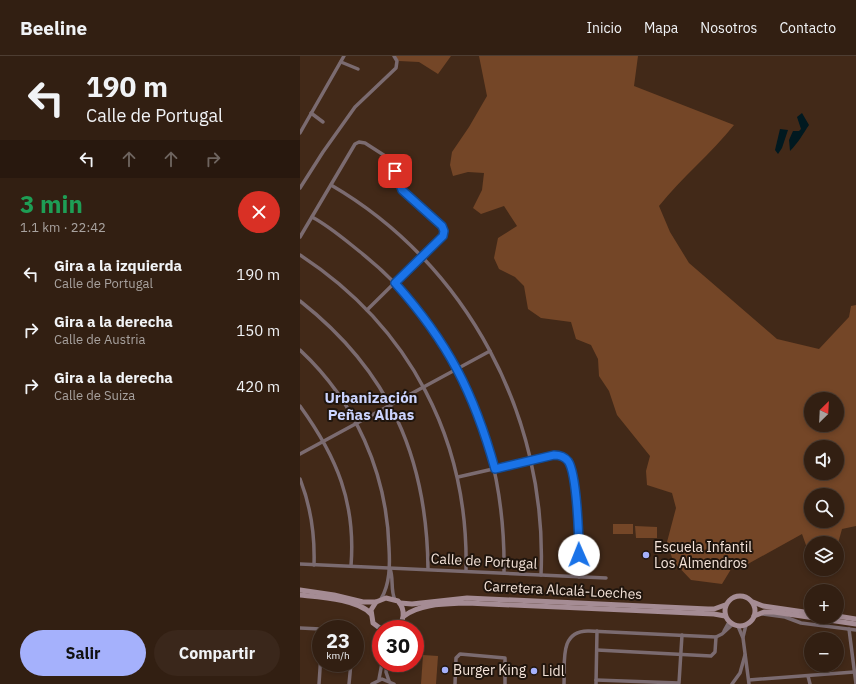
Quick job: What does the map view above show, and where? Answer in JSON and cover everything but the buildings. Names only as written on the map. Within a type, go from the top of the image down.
[{"type":"main road","points":[[300,590],[334,595],[364,602],[376,602],[381,599]]},
{"type":"main road","points":[[300,595],[351,603],[367,610],[371,614],[372,620]]},
{"type":"main road","points":[[754,616],[755,608],[746,596],[738,595],[730,598],[725,604],[725,616],[733,624],[746,625],[754,616],[760,613],[774,612],[856,624]]},
{"type":"main road","name":"Carretera Alcalá-Loeches","points":[[381,599],[391,598],[412,604],[467,598],[708,609],[725,604]]},
{"type":"main road","points":[[398,601],[404,616],[402,620]]},
{"type":"main road","points":[[371,614],[376,602]]},
{"type":"main road","points":[[752,602],[763,606],[804,612]]},
{"type":"main road","name":"Carretera Alcalá-Loeches","points":[[404,616],[412,611],[435,605],[467,603],[714,614],[725,616]]},
{"type":"main road","points":[[844,617],[856,619]]},
{"type":"street","points":[[300,133],[344,56]]},
{"type":"street","points":[[300,188],[355,107],[396,68],[398,63],[394,56]]},
{"type":"street","points":[[341,62],[358,69]]},
{"type":"street","points":[[311,114],[323,122]]},
{"type":"street","points":[[300,237],[355,144],[359,142],[364,143],[393,161],[402,190],[444,229],[443,236],[367,310]]},
{"type":"street","points":[[330,185],[368,209],[422,257],[458,300],[490,351],[508,389],[522,425],[531,460],[542,522],[541,575]]},
{"type":"street","points":[[312,217],[341,236],[373,262],[395,283],[421,312],[457,368],[475,406],[495,469],[504,525],[504,573]]},
{"type":"street","points":[[300,255],[327,274],[367,310],[397,345],[424,387],[444,430],[458,476],[465,532],[466,571]]},
{"type":"street","points":[[300,301],[322,318],[349,345],[372,374],[390,405],[406,438],[417,474],[425,512],[428,570]]},
{"type":"street","points":[[300,350],[317,366],[336,390],[356,423],[373,461],[384,498],[389,534],[389,568],[386,588],[381,599]]},
{"type":"street","points":[[300,454],[490,351]]},
{"type":"street","points":[[300,406],[323,441],[335,464],[344,490],[351,520],[353,540],[351,566]]},
{"type":"street","points":[[458,476],[558,455],[564,458],[569,464],[577,510],[579,577]]},
{"type":"street","points":[[300,479],[311,515],[314,532],[314,565]]},
{"type":"street","name":"Calle de Portugal","points":[[300,564],[606,578]]},
{"type":"street","points":[[389,568],[392,574],[391,588],[398,601]]},
{"type":"street","points":[[760,613],[786,617],[801,623],[856,630]]},
{"type":"street","points":[[564,684],[566,645],[568,640],[576,632],[598,631],[716,637],[722,634],[733,624],[743,638],[749,682],[770,678],[854,672]]},
{"type":"street","points":[[743,638],[746,625]]},
{"type":"street","points":[[300,628],[312,629]]},
{"type":"street","points":[[849,629],[856,684]]},
{"type":"street","points":[[598,631],[596,682],[679,683],[682,635]]},
{"type":"street","points":[[597,650],[711,656],[715,652],[716,637]]},
{"type":"street","points":[[732,684],[740,673],[746,653]]},
{"type":"street","points":[[455,684],[456,658],[460,654],[505,658],[505,684]]},
{"type":"street","points":[[319,684],[320,672]]},
{"type":"street","points":[[349,684],[350,672]]},
{"type":"street","points":[[379,680],[380,672]]},
{"type":"street","points":[[386,672],[390,681],[394,684]]},
{"type":"street","points":[[808,676],[810,684]]},
{"type":"street","points":[[770,678],[771,684]]},
{"type":"street","points":[[372,684],[379,680],[390,681]]},
{"type":"shaded area","points":[[395,56],[451,56],[438,74],[419,62],[399,61]]},
{"type":"shaded area","points":[[479,56],[638,56],[634,86],[734,125],[659,206],[670,232],[689,263],[777,339],[819,349],[849,317],[851,306],[856,305],[856,526],[842,529],[840,536],[804,536],[804,540],[802,534],[746,565],[736,561],[722,584],[691,580],[673,561],[667,542],[676,508],[672,493],[647,485],[646,471],[650,456],[617,415],[609,391],[599,376],[598,359],[591,345],[576,339],[571,322],[541,318],[528,309],[524,286],[515,277],[499,269],[494,258],[498,238],[517,226],[504,206],[481,214],[473,208],[482,190],[484,173],[468,172],[453,176],[450,165],[452,152],[487,96]]},
{"type":"shaded area","points":[[613,524],[633,524],[633,534],[613,534]]},
{"type":"shaded area","points":[[635,526],[657,527],[657,538],[636,538]]},
{"type":"shaded area","points":[[424,655],[438,656],[436,684],[421,684],[422,672],[424,672]]},
{"type":"water","points":[[802,113],[809,125],[790,151],[789,140],[793,131],[799,131],[801,129],[797,117]]},
{"type":"water","points":[[780,129],[788,130],[782,148],[778,154],[775,150]]},
{"type":"place","name":"Escuela Infantil Los Almendros","points":[[646,555]]},
{"type":"place","name":"Burger King","points":[[445,670]]},
{"type":"place","name":"Lidl","points":[[534,671]]},
{"type":"district","name":"Urbanización Peñas Albas","points":[[371,406]]},
{"type":"route","points":[[395,171],[399,186],[402,190],[442,226],[444,229],[444,234],[395,283],[421,312],[445,347],[459,371],[475,406],[495,469],[554,455],[562,456],[567,460],[570,467],[577,510],[579,555]]}]
